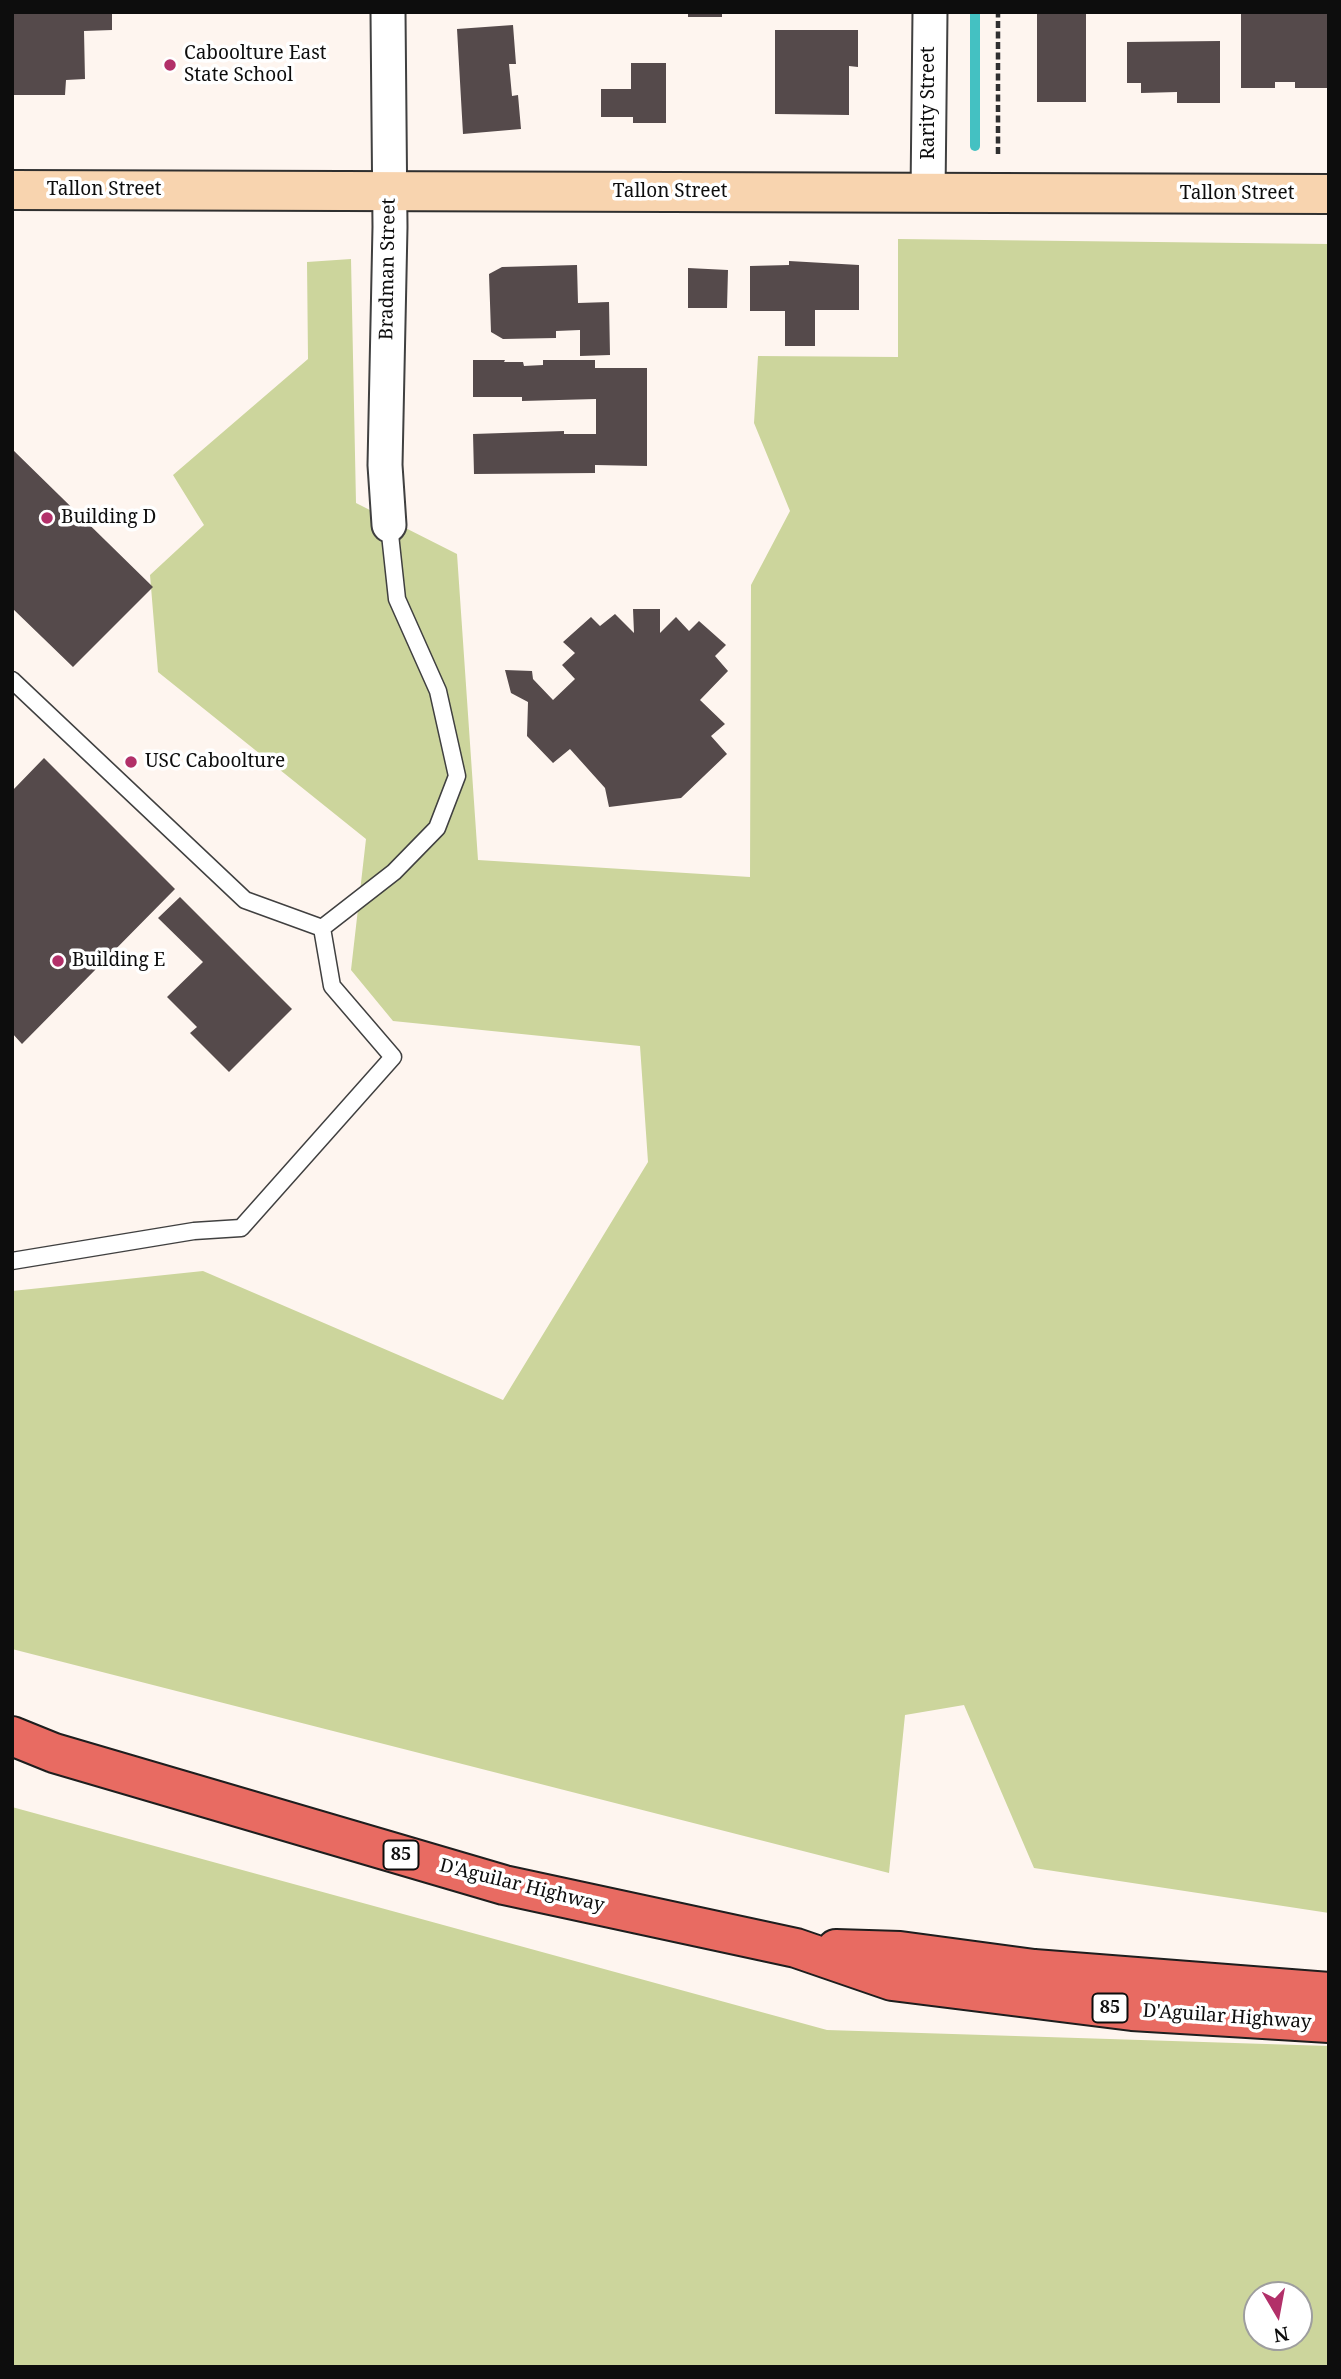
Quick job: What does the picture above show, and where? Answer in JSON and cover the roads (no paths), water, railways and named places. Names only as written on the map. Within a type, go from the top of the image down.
[{"type":"highway","name":"D'Aguilar Highway","points":[[12,1736],[54,1753],[504,1885],[796,1948],[892,1981],[1132,2011],[1329,2023]]},
{"type":"highway","name":"D'Aguilar Highway","points":[[796,1948],[900,1951],[1034,1969],[1329,1992]]},
{"type":"street","name":"Bradman Street","points":[[388,12],[389,191],[385,465],[389,525]]},
{"type":"street","name":"Rarity Street","points":[[928,194],[930,12]]},
{"type":"street","name":"Tallon Street","points":[[12,190],[1329,194]]},
{"type":"lane","points":[[322,928],[394,872],[437,828],[457,776],[438,691],[397,599],[389,525]]},
{"type":"lane","points":[[12,680],[244,900],[322,928]]},
{"type":"lane","points":[[12,1261],[194,1231],[241,1228],[393,1056],[332,986],[322,928]]},
{"type":"waterway","points":[[975,12],[975,146]]},
{"type":"place","name":"Caboolture East State School","points":[[170,65]]},
{"type":"place","name":"Building D","points":[[47,518]]},
{"type":"place","name":"USC Caboolture","points":[[131,762]]},
{"type":"place","name":"Building E","points":[[58,961]]}]
